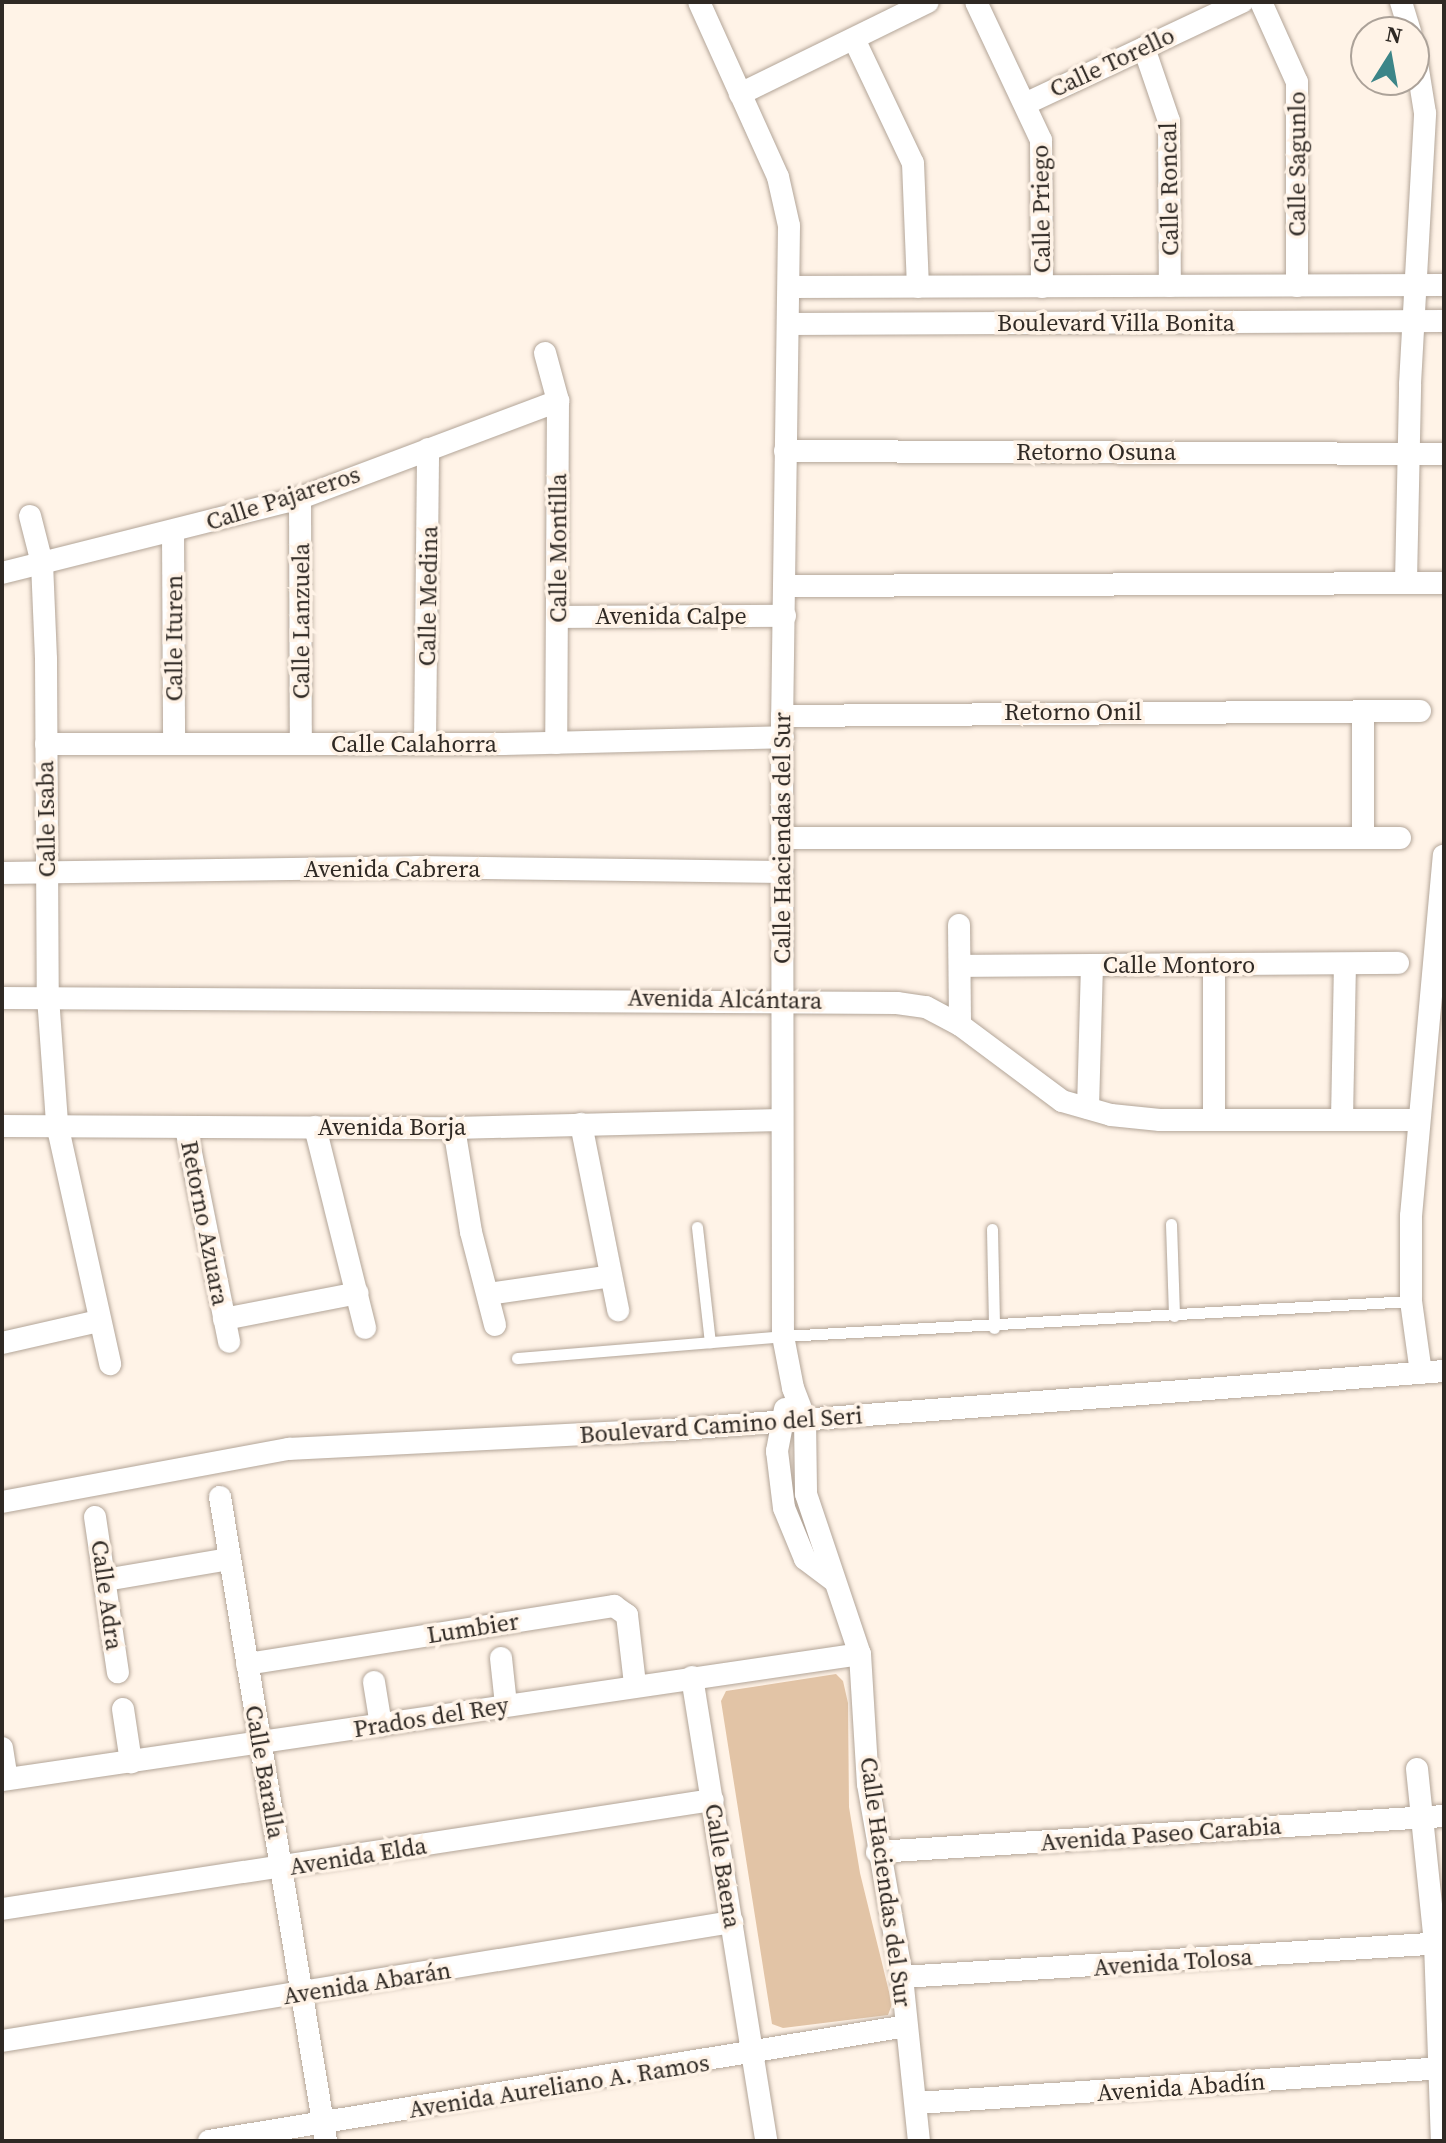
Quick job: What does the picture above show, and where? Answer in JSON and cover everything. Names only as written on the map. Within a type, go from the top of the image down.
[{"type":"street","name":"Calle Haciendas del Sur","points":[[699,2],[786,200],[789,287],[782,726],[783,1336],[793,1388],[805,1419],[806,1494],[860,1654],[877,1852],[902,1977],[919,2141]]},
{"type":"street","points":[[740,94],[928,2]]},
{"type":"street","name":"Calle Priego","points":[[976,2],[1027,103],[1041,140],[1042,287]]},
{"type":"street","name":"Calle Torello","points":[[1027,103],[1242,2]]},
{"type":"street","name":"Calle Sagunlo","points":[[1261,2],[1297,82],[1297,286]]},
{"type":"street","points":[[854,39],[913,163],[918,287]]},
{"type":"street","name":"Calle Roncal","points":[[1144,48],[1169,121],[1170,286]]},
{"type":"street","points":[[1406,582],[1408,453],[1415,321],[1435,111]]},
{"type":"street","name":"Boulevard Villa Bonita","points":[[789,287],[1444,285]]},
{"type":"street","name":"Boulevard Villa Bonita","points":[[788,324],[1444,321]]},
{"type":"street","name":"Calle Montilla","points":[[545,353],[558,401],[556,743]]},
{"type":"street","name":"Calle Pajareros","points":[[2,573],[300,498],[558,401]]},
{"type":"street","name":"Calle Medina","points":[[425,744],[428,449]]},
{"type":"street","name":"Retorno Osuna","points":[[785,451],[1444,454]]},
{"type":"street","name":"Calle Lanzuela","points":[[300,498],[301,744]]},
{"type":"street","name":"Calle Isaba","points":[[30,516],[42,563],[48,997],[57,1124],[110,1364]]},
{"type":"street","name":"Calle Ituren","points":[[173,532],[174,744]]},
{"type":"street","points":[[785,586],[1444,583]]},
{"type":"street","name":"Avenida Calpe","points":[[558,617],[785,616]]},
{"type":"street","points":[[1363,711],[1363,838]]},
{"type":"street","name":"Retorno Onil","points":[[782,726],[1420,711]]},
{"type":"street","name":"Calle Calahorra","points":[[46,744],[556,743],[782,726]]},
{"type":"street","points":[[783,838],[1400,838]]},
{"type":"street","points":[[1421,1373],[1411,1301],[1416,1120],[1444,856]]},
{"type":"street","name":"Avenida Cabrera","points":[[2,873],[416,867],[782,872]]},
{"type":"street","points":[[959,925],[960,1025]]},
{"type":"street","name":"Calle Montoro","points":[[960,966],[1398,963]]},
{"type":"street","points":[[1214,964],[1214,1119]]},
{"type":"street","points":[[1342,1119],[1345,964]]},
{"type":"street","points":[[1088,1108],[1092,965]]},
{"type":"street","name":"Avenida Alcántara","points":[[2,998],[781,999],[897,1003],[926,1007],[960,1025],[1045,1091],[1088,1108],[1160,1120],[1416,1120]]},
{"type":"street","name":"Avenida Borja","points":[[2,1126],[454,1128],[781,1120]]},
{"type":"street","points":[[581,1124],[618,1310]]},
{"type":"street","points":[[315,1127],[365,1328]]},
{"type":"street","name":"Retorno Azuara","points":[[186,1128],[229,1342]]},
{"type":"street","points":[[454,1128],[495,1325]]},
{"type":"street","points":[[488,1294],[611,1276]]},
{"type":"street","name":"Retorno Azuara","points":[[224,1319],[358,1293]]},
{"type":"street","points":[[2,1343],[99,1321]]},
{"type":"street","name":"Boulevard Camino del Seri","points":[[2,1502],[289,1449],[780,1422],[1444,1371]]},
{"type":"street","name":"Calle Haciendas del Sur","points":[[793,1388],[780,1422],[777,1451],[784,1508],[805,1559],[833,1580]]},
{"type":"street","name":"Calle Baralla","points":[[220,1497],[325,2132]]},
{"type":"street","name":"Calle Adra","points":[[95,1517],[118,1672]]},
{"type":"street","points":[[105,1580],[229,1559]]},
{"type":"street","name":"Lumbier","points":[[247,1664],[614,1606],[627,1615],[635,1684]]},
{"type":"street","name":"Prados del Rey","points":[[4,1779],[381,1725],[635,1684],[860,1654]]},
{"type":"street","points":[[501,1658],[506,1705]]},
{"type":"street","name":"Calle Baena","points":[[692,1677],[766,2141]]},
{"type":"street","points":[[374,1682],[381,1725]]},
{"type":"street","points":[[123,1709],[131,1762]]},
{"type":"street","points":[[2,1748],[4,1779]]},
{"type":"street","points":[[1417,1769],[1421,1818],[1440,1943],[1442,2141]]},
{"type":"street","name":"Avenida Elda","points":[[2,1909],[713,1800]]},
{"type":"street","name":"Avenida Paseo Carabia","points":[[877,1852],[1444,1816]]},
{"type":"street","name":"Avenida Abarán","points":[[2,2041],[732,1922]]},
{"type":"street","name":"Avenida Tolosa","points":[[902,1977],[1440,1943]]},
{"type":"street","name":"Avenida Aureliano A. Ramos","points":[[209,2141],[325,2132],[907,2026]]},
{"type":"street","name":"Avenida Abadín","points":[[917,2103],[1442,2068]]},
{"type":"lane","points":[[1171,1224],[1174,1316]]},
{"type":"lane","points":[[697,1227],[710,1342]]},
{"type":"lane","points":[[992,1229],[994,1328]]},
{"type":"lane","points":[[517,1358],[783,1336],[994,1328],[1411,1301]]},
{"type":"shaded area","points":[[836,1674],[843,1681],[848,1703],[849,1807],[860,1873],[892,2004],[888,2015],[783,2028],[772,2024],[721,1701],[726,1691]]}]
